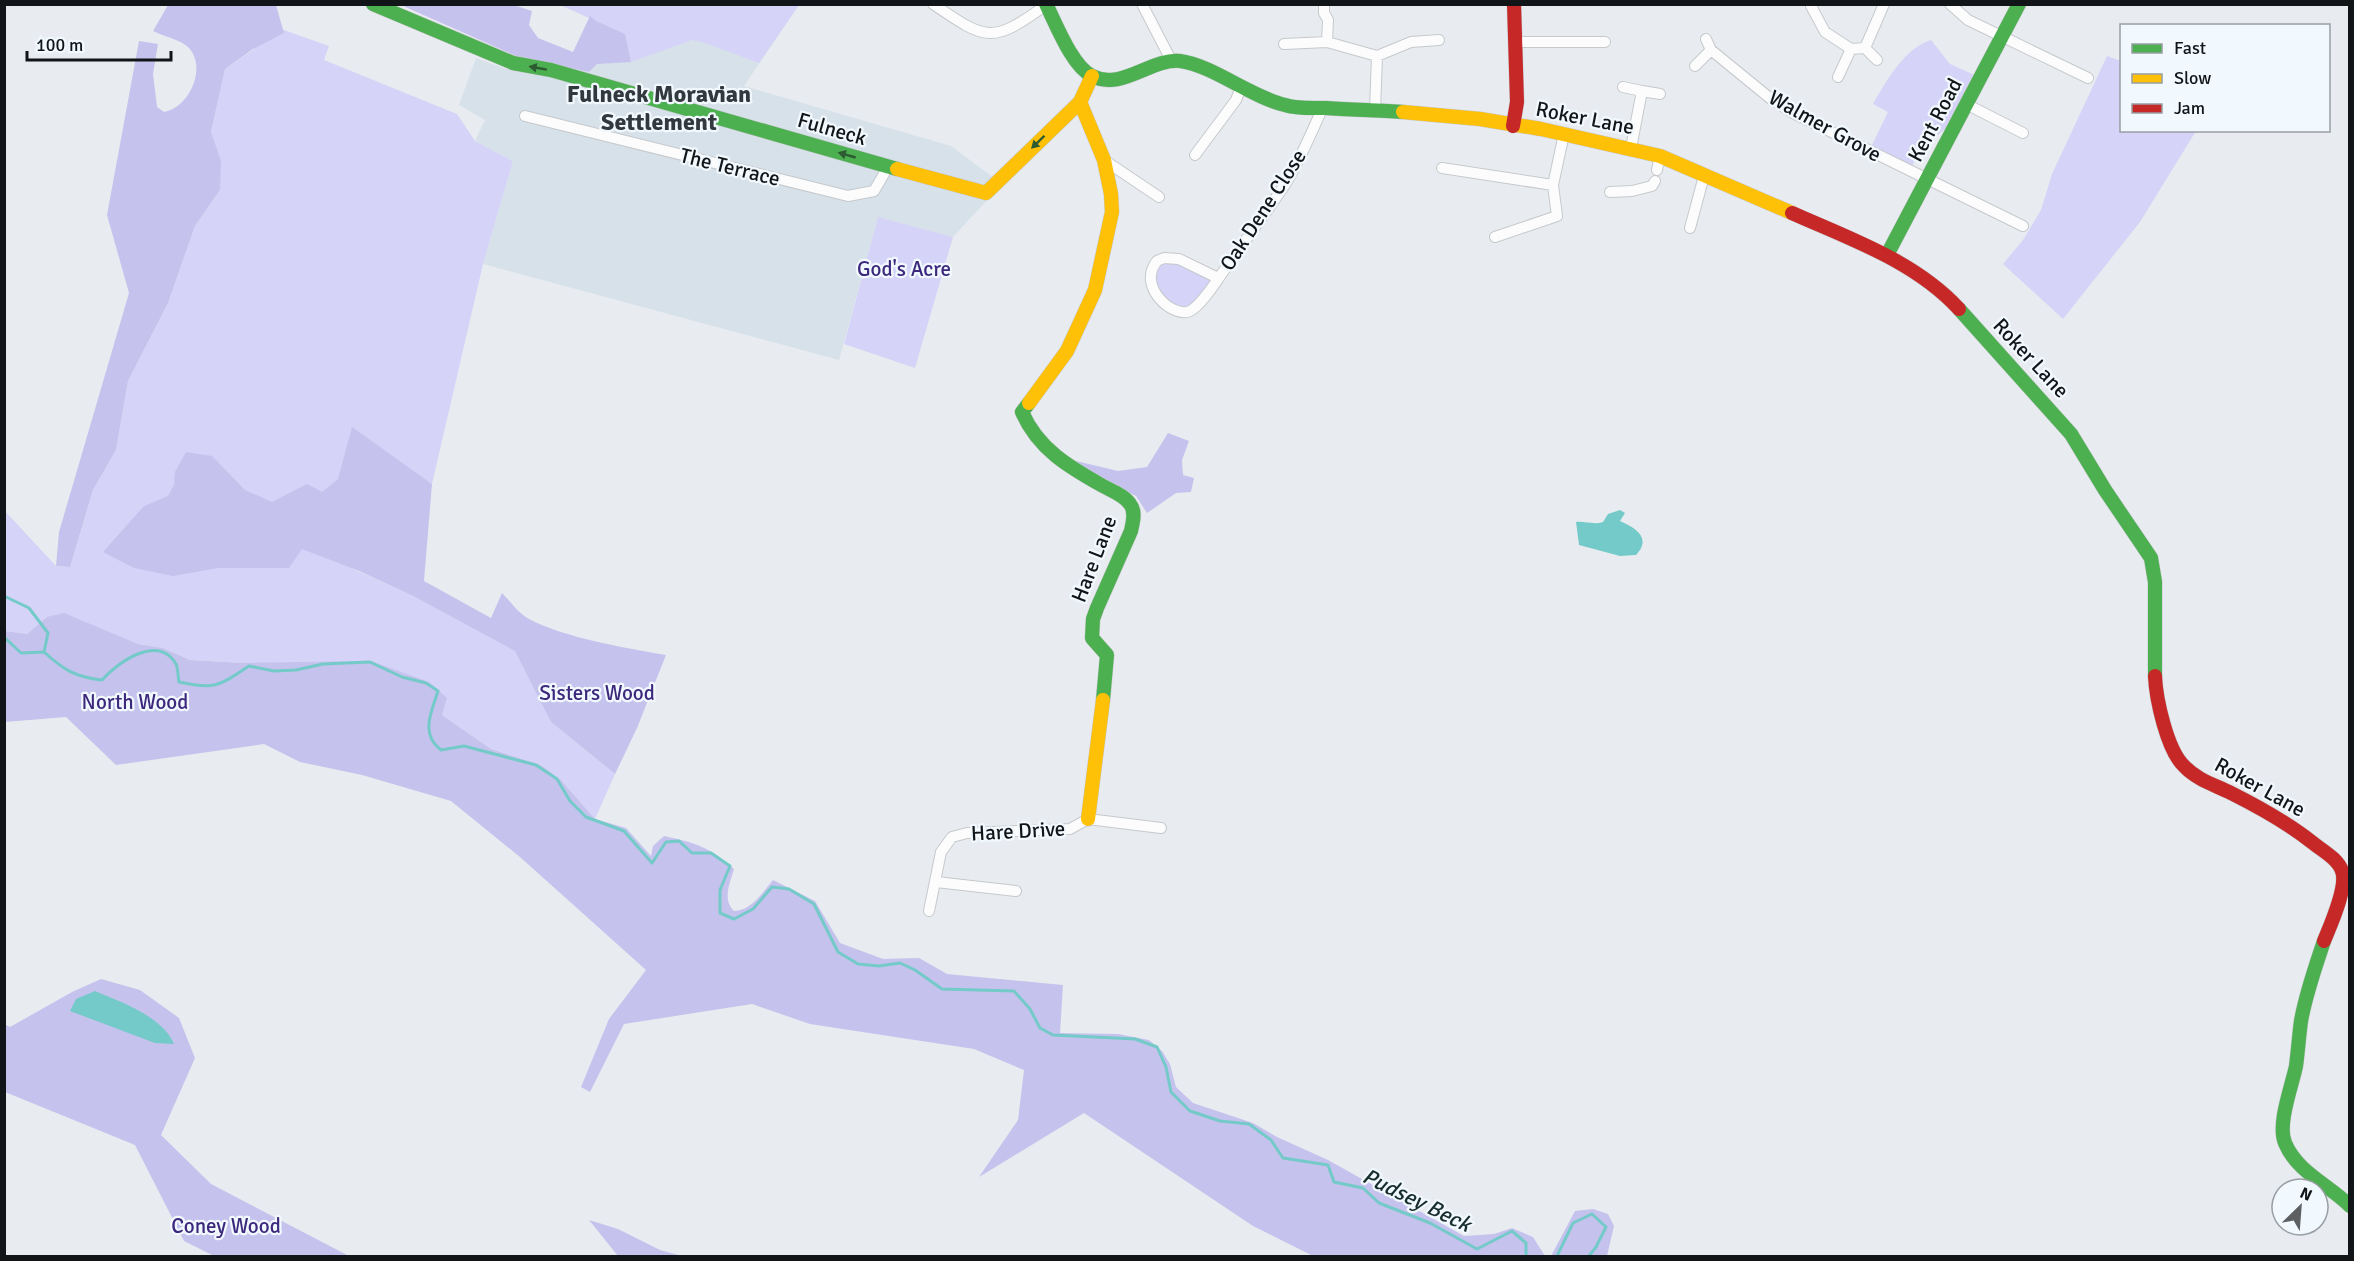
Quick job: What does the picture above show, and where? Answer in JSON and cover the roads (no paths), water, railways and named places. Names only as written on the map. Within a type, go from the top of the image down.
[{"type":"street","name":"Fulneck","points":[[373,4],[513,63],[551,70],[986,193],[1080,102],[1092,76]]},
{"type":"street","points":[[933,4],[968,28],[994,34],[1011,28],[1046,5],[1073,56],[1082,68],[1092,76],[1107,80],[1125,77],[1171,60],[1142,4]]},
{"type":"street","points":[[1324,4],[1324,13],[1328,20],[1328,42]]},
{"type":"street","points":[[1513,126],[1517,102],[1514,4]]},
{"type":"street","points":[[1813,4],[1811,6],[1825,32],[1851,49],[1865,48],[1877,60]]},
{"type":"street","points":[[1865,48],[1884,4]]},
{"type":"street","points":[[1950,4],[1968,20],[2088,78]]},
{"type":"street","name":"Kent Road","points":[[1887,255],[2004,37],[2019,4]]},
{"type":"street","name":"Walmer Grove","points":[[1706,39],[1711,50],[1771,99],[1793,113],[2023,226]]},
{"type":"street","points":[[1284,44],[1328,42],[1377,56],[1411,42],[1439,40]]},
{"type":"street","points":[[1516,42],[1605,42]]},
{"type":"street","points":[[1838,77],[1851,49]]},
{"type":"street","points":[[1695,66],[1711,50]]},
{"type":"street","points":[[1375,111],[1377,56]]},
{"type":"street","name":"Roker Lane","points":[[1171,60],[1189,62],[1287,106],[1446,115],[1564,134],[1631,148],[1658,163],[1704,176],[1887,255],[1945,294],[2038,394],[2071,434],[2151,558],[2155,582],[2155,679],[2159,703],[2173,750],[2182,765],[2196,777],[2233,794],[2303,835],[2343,863],[2344,882],[2308,989],[2296,1065],[2283,1125],[2284,1141],[2294,1160],[2349,1206]]},
{"type":"street","points":[[1195,155],[1236,100],[1241,87]]},
{"type":"street","points":[[1623,87],[1660,94]]},
{"type":"street","points":[[1631,148],[1642,91]]},
{"type":"street","name":"Hare Lane","points":[[1080,102],[1104,160],[1113,212],[1095,291],[1067,351],[1022,412],[1026,425],[1046,450],[1066,465],[1125,498],[1133,509],[1133,524],[1130,533],[1092,621],[1092,638],[1107,655],[1102,716],[1088,819]]},
{"type":"street","points":[[1966,104],[2023,133]]},
{"type":"street","name":"Oak Dene Close","points":[[1218,278],[1179,259],[1172,258],[1157,261],[1149,279],[1155,293],[1179,312],[1184,313],[1196,307],[1218,278],[1287,181],[1322,109]]},
{"type":"street","name":"The Terrace","points":[[525,116],[848,196],[874,190],[888,167]]},
{"type":"street","points":[[1495,237],[1557,216],[1553,185],[1564,134]]},
{"type":"street","points":[[1104,160],[1159,197]]},
{"type":"street","points":[[1442,168],[1553,185]]},
{"type":"street","points":[[1690,228],[1704,176]]},
{"type":"street","points":[[1610,192],[1632,191],[1652,186],[1655,182]]},
{"type":"street","points":[[1088,819],[1161,828]]},
{"type":"street","name":"Hare Drive","points":[[929,911],[941,852],[952,837],[966,833],[1071,829],[1088,819]]},
{"type":"street","points":[[936,882],[1016,891]]},
{"type":"waterway","name":"Pudsey Beck","points":[[4,596],[29,608],[48,633],[44,652]]},
{"type":"waterway","points":[[4,637],[21,653],[44,652]]},
{"type":"waterway","name":"Pudsey Beck","points":[[44,652],[70,672],[102,680],[127,659],[149,651],[159,651],[168,655],[176,664],[179,682],[201,686],[223,682],[249,666],[274,671],[296,670],[323,664],[370,662],[402,677],[426,683],[438,691],[430,715],[429,730],[435,744],[441,750],[464,746],[536,765],[557,779],[570,801],[586,817],[624,831],[652,863],[666,842],[679,841],[692,853],[711,853],[730,866],[720,890],[720,913],[734,919],[753,909],[772,887],[789,889],[814,904],[838,952],[858,964],[879,966],[900,963],[915,970],[942,989],[1014,991],[1030,1009],[1040,1028],[1053,1035],[1135,1039],[1157,1047],[1166,1067],[1171,1092],[1190,1111],[1220,1121],[1249,1124],[1271,1140],[1283,1158],[1328,1165],[1334,1182],[1363,1188],[1379,1203],[1430,1223],[1477,1249],[1512,1231],[1526,1243],[1526,1256]]},
{"type":"waterway","name":"Pudsey Beck","points":[[1557,1256],[1573,1223],[1592,1214],[1606,1227],[1589,1256]]},
{"type":"district","name":"Fulneck Moravian Settlement","points":[[659,108]]},
{"type":"park label","name":"God's Acre","points":[[904,269]]},
{"type":"park label","name":"Sisters Wood","points":[[597,693]]},
{"type":"park label","name":"North Wood","points":[[135,702]]},
{"type":"park label","name":"Coney Wood","points":[[226,1226]]}]
